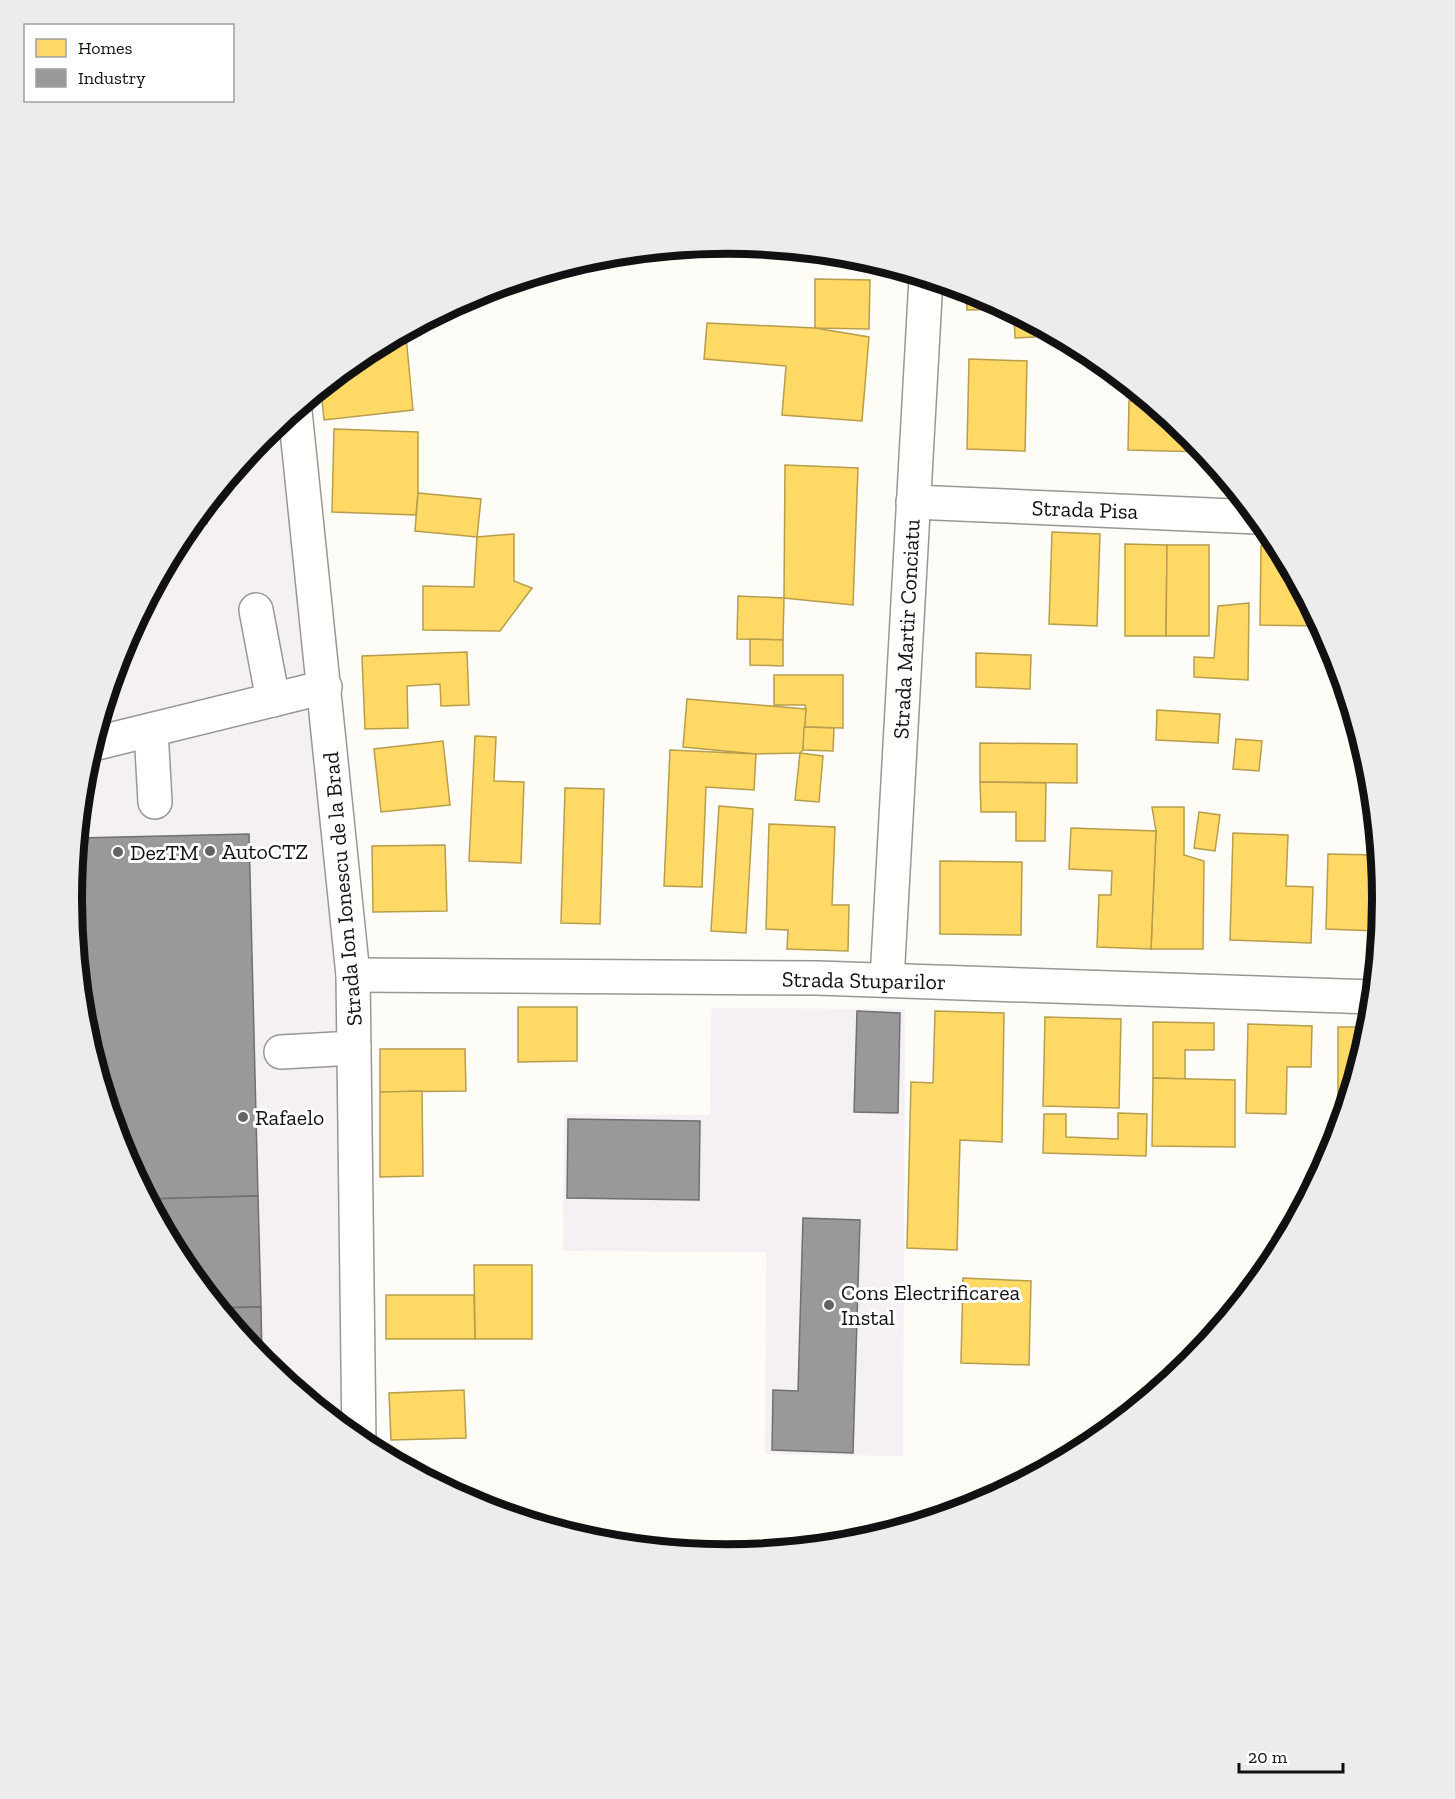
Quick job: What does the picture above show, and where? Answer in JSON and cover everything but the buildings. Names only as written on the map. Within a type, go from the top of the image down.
[{"type":"street","name":"Strada Martir Conciatu","points":[[887,980],[926,286]]},
{"type":"street","name":"Strada Ion Ionescu de la Brad","points":[[296,420],[354,975],[359,1429]]},
{"type":"street","name":"Strada Pisa","points":[[913,502],[1246,517]]},
{"type":"street","points":[[256,610],[273,700]]},
{"type":"street","points":[[102,742],[325,687]]},
{"type":"street","points":[[151,730],[156,802]]},
{"type":"street","name":"Strada Stuparilor","points":[[354,975],[887,980],[1365,997]]},
{"type":"street","points":[[281,1052],[354,1048]]},
{"type":"shaded area","points":[[309,409],[353,975],[359,1429],[302,1384],[271,1356],[216,1292],[191,1258],[169,1222],[132,1146],[104,1066],[88,984],[84,942],[82,899],[88,815],[104,733],[132,653],[149,614],[191,541],[243,474],[271,443]]},
{"type":"shaded area","points":[[711,1008],[905,1009],[903,1456],[765,1454],[766,1252],[563,1251],[564,1114],[710,1115]]},
{"type":"place","name":"AutoCTZ","points":[[210,851]]},
{"type":"place","name":"DezTM","points":[[118,852]]},
{"type":"place","name":"Rafaelo","points":[[243,1117]]},
{"type":"place","name":"Cons Electrificarea Instal","points":[[829,1305]]}]
